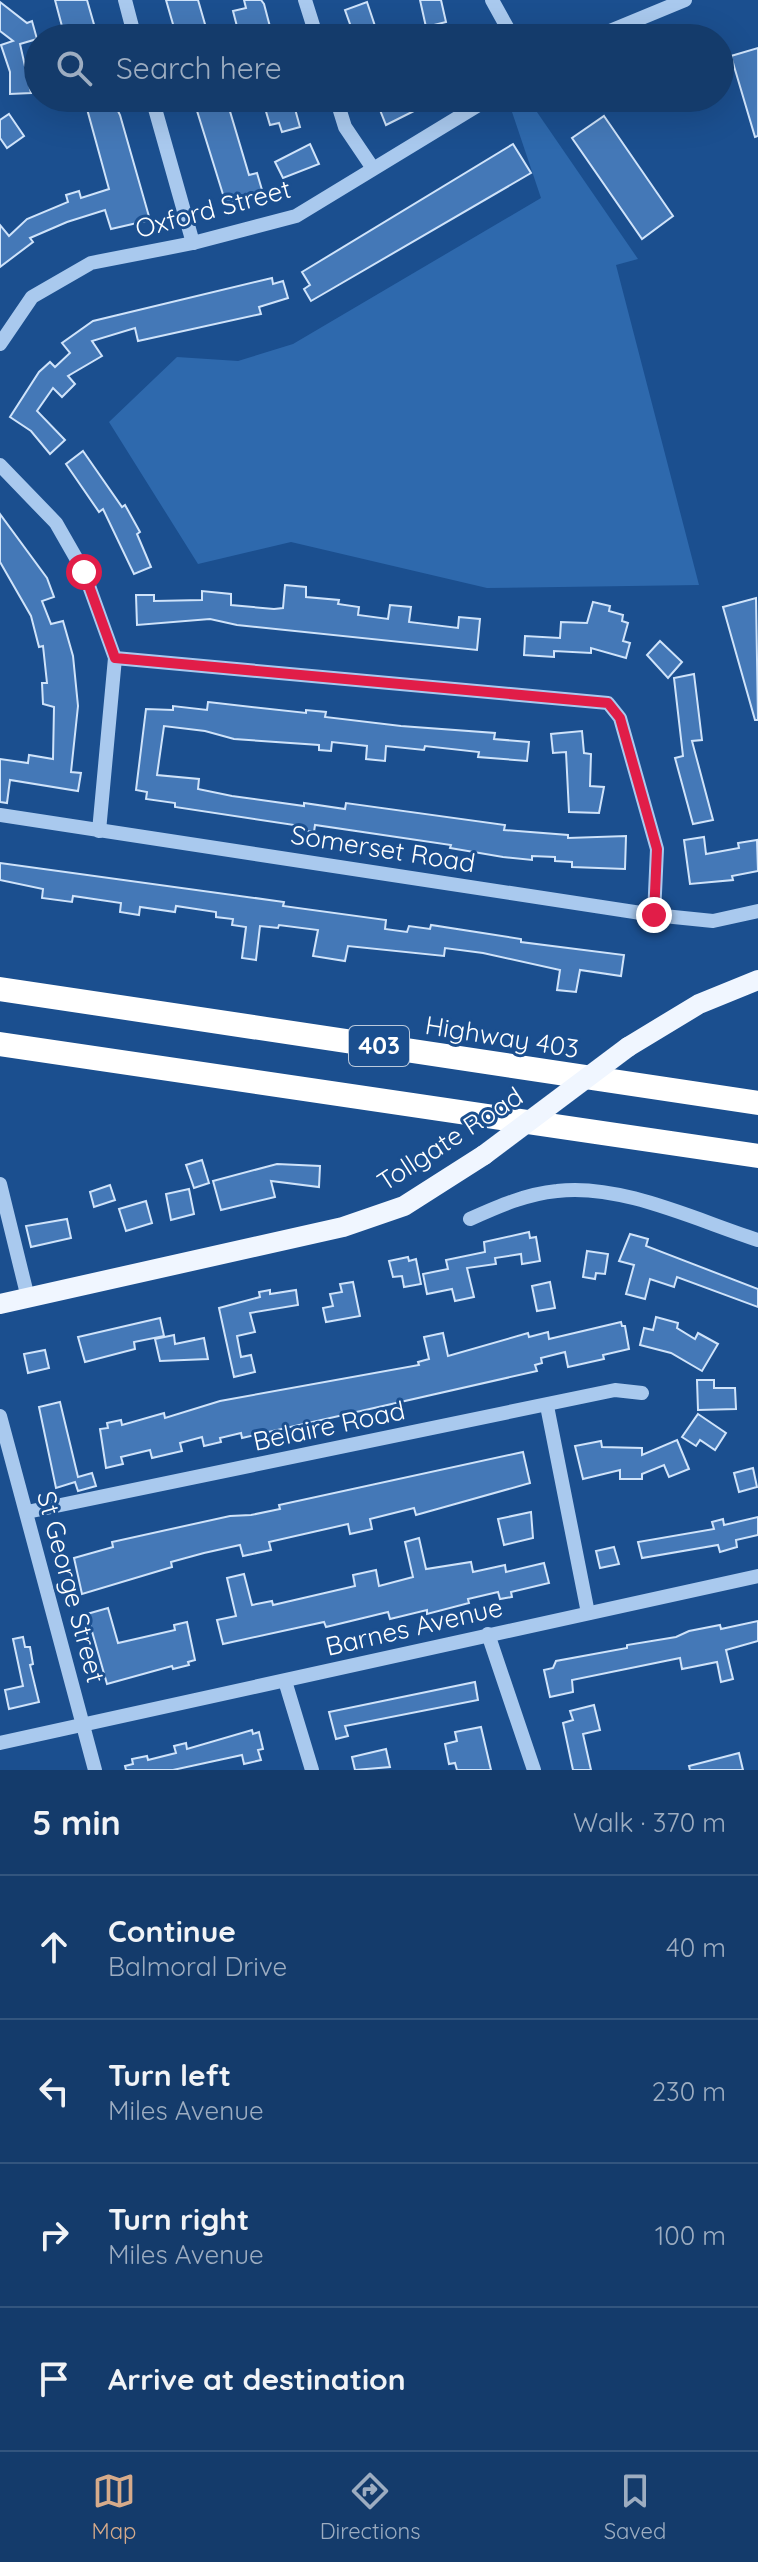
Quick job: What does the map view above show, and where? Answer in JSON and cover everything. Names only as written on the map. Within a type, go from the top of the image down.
[{"type":"highway","name":"Highway 403","points":[[0,989],[758,1103]]},
{"type":"highway","name":"403","points":[[0,1044],[758,1156]]},
{"type":"main road","name":"Tollgate Road","points":[[0,1304],[343,1227],[404,1206],[484,1155],[628,1047],[699,1004],[758,980]]},
{"type":"street","points":[[125,0],[131,24]]},
{"type":"street","points":[[305,0],[313,24]]},
{"type":"street","points":[[492,0],[505,24]]},
{"type":"street","points":[[626,24],[681,1]]},
{"type":"street","points":[[156,112],[193,243]]},
{"type":"street","points":[[340,112],[345,127],[372,167]]},
{"type":"street","name":"Oxford Street","points":[[0,344],[32,297],[91,263],[193,243],[296,216],[466,112]]},
{"type":"street","points":[[0,465],[56,523],[84,572],[115,658],[99,831]]},
{"type":"street","points":[[115,658],[608,703],[620,718],[657,849],[654,915]]},
{"type":"street","name":"Somerset Road","points":[[0,815],[654,915],[713,921],[758,911]]},
{"type":"street","points":[[0,1184],[28,1298]]},
{"type":"street","points":[[470,1219],[512,1200],[559,1190],[611,1192],[758,1240]]},
{"type":"street","name":"Belaire Road","points":[[27,1512],[615,1390],[642,1393]]},
{"type":"street","points":[[547,1406],[588,1613]]},
{"type":"street","name":"St George Street","points":[[0,1416],[95,1770]]},
{"type":"street","name":"Barnes Avenue","points":[[0,1743],[758,1576]]},
{"type":"street","points":[[488,1634],[534,1770]]},
{"type":"street","points":[[285,1681],[312,1770]]},
{"type":"shaded area","points":[[512,112],[537,112],[638,259],[616,265],[699,585],[487,588],[291,542],[198,564],[109,422],[177,357],[238,361],[293,344],[541,198]]},
{"type":"building","points":[[55,0],[87,0],[94,24],[61,24]]},
{"type":"building","points":[[166,0],[198,0],[205,24],[173,24]]},
{"type":"building","points":[[244,0],[261,0],[269,24],[236,24],[233,11],[246,8]]},
{"type":"building","points":[[420,0],[441,0],[446,22],[425,24]]},
{"type":"building","points":[[0,2],[27,23],[32,21],[33,24],[24,24],[24,43],[20,44],[24,62],[24,93],[10,94],[10,72],[1,45],[13,41],[0,31]]},
{"type":"building","points":[[367,2],[374,24],[350,24],[345,10]]},
{"type":"building","points":[[758,48],[758,136],[755,137],[734,66],[734,55]]},
{"type":"building","points":[[88,112],[118,112],[150,220],[111,229],[105,210],[30,238],[33,242],[0,267],[0,225],[9,236],[27,219],[68,202],[66,195],[79,191],[81,198],[109,189]]},
{"type":"building","points":[[197,112],[230,112],[249,175],[257,173],[262,190],[226,204]]},
{"type":"building","points":[[266,112],[296,112],[300,127],[282,132],[279,123],[270,125]]},
{"type":"building","points":[[381,112],[412,112],[386,125]]},
{"type":"building","points":[[9,114],[24,136],[7,148],[0,138],[0,120]]},
{"type":"building","points":[[604,116],[673,216],[642,239],[572,138]]},
{"type":"building","points":[[310,144],[319,164],[283,178],[275,162]]},
{"type":"building","points":[[513,144],[531,173],[311,301],[304,289],[310,285],[302,272]]},
{"type":"building","points":[[272,278],[273,284],[283,281],[288,298],[259,307],[261,314],[138,341],[135,328],[92,341],[102,356],[68,376],[75,384],[62,397],[53,388],[37,411],[65,440],[50,454],[31,431],[10,417],[39,372],[50,362],[55,367],[70,353],[62,343],[93,321]]},
{"type":"building","points":[[83,451],[122,507],[125,505],[140,532],[137,534],[151,567],[134,574],[103,509],[99,512],[66,464]]},
{"type":"building","points":[[0,514],[47,578],[54,597],[42,601],[51,624],[63,621],[73,656],[78,706],[71,772],[81,773],[78,791],[10,780],[7,803],[0,802],[0,759],[28,763],[29,755],[53,759],[54,707],[43,704],[42,683],[47,683],[43,646],[39,647],[31,616],[0,562]]},
{"type":"building","points":[[285,585],[306,587],[306,597],[339,600],[338,604],[359,607],[358,615],[388,619],[390,605],[411,607],[409,622],[458,628],[459,617],[480,619],[477,650],[237,625],[210,619],[137,625],[136,595],[154,595],[154,601],[202,600],[202,591],[231,594],[231,605],[274,609],[283,608]]},
{"type":"building","points":[[756,598],[758,720],[755,720],[723,607]]},
{"type":"building","points":[[593,602],[610,606],[609,611],[623,615],[622,621],[628,623],[623,641],[630,643],[626,658],[591,648],[591,653],[554,651],[554,657],[524,655],[525,636],[560,638],[561,622],[587,623]]},
{"type":"building","points":[[660,641],[682,662],[668,678],[647,655]]},
{"type":"building","points":[[694,674],[702,740],[692,741],[713,820],[693,824],[675,758],[683,756],[674,678]]},
{"type":"building","points":[[208,702],[306,713],[306,710],[326,712],[325,717],[401,726],[495,733],[494,739],[529,742],[527,761],[478,757],[479,752],[425,746],[424,750],[386,746],[385,761],[366,759],[367,746],[332,742],[331,751],[319,750],[319,745],[234,739],[205,731],[164,726],[157,775],[199,779],[198,789],[304,806],[304,803],[345,809],[346,803],[505,825],[504,830],[568,835],[568,838],[626,836],[625,869],[572,867],[572,862],[555,861],[555,857],[532,856],[532,860],[503,857],[450,848],[451,845],[315,825],[314,832],[300,830],[301,826],[175,807],[175,803],[146,799],[147,792],[136,790],[146,709],[173,710],[173,706],[207,710]]},
{"type":"building","points":[[582,731],[584,753],[591,754],[590,786],[604,787],[599,813],[569,812],[566,752],[553,753],[551,734]]},
{"type":"building","points":[[704,837],[706,854],[739,848],[738,843],[757,840],[758,871],[732,876],[733,880],[690,884],[684,840]]},
{"type":"building","points":[[0,863],[284,902],[283,906],[386,920],[385,929],[407,932],[409,926],[430,929],[431,925],[521,939],[521,942],[624,955],[621,976],[580,970],[576,992],[557,990],[560,970],[483,953],[445,948],[444,956],[348,946],[345,961],[313,956],[318,930],[279,925],[278,928],[260,926],[256,960],[242,958],[246,927],[232,925],[233,919],[216,917],[216,912],[176,906],[175,912],[140,907],[139,915],[120,912],[121,903],[73,896],[72,902],[42,898],[43,889],[0,880]]},
{"type":"building","points":[[202,1160],[209,1183],[194,1188],[186,1165]]},
{"type":"building","points":[[277,1164],[320,1166],[319,1187],[271,1181],[275,1197],[221,1210],[213,1181]]},
{"type":"building","points":[[110,1185],[115,1200],[94,1207],[90,1192]]},
{"type":"building","points":[[189,1189],[194,1214],[171,1220],[166,1194]]},
{"type":"building","points":[[146,1201],[152,1223],[126,1231],[119,1209]]},
{"type":"building","points":[[67,1219],[71,1238],[31,1247],[26,1226]]},
{"type":"building","points":[[529,1232],[530,1238],[536,1237],[540,1261],[522,1264],[521,1254],[495,1258],[496,1264],[467,1268],[474,1297],[455,1301],[452,1289],[427,1294],[423,1274],[448,1269],[446,1260],[485,1252],[484,1242]]},
{"type":"building","points":[[630,1234],[648,1239],[646,1246],[758,1289],[758,1307],[677,1277],[674,1287],[650,1279],[645,1299],[626,1294],[634,1265],[619,1261]]},
{"type":"building","points":[[587,1251],[608,1254],[605,1274],[596,1273],[595,1279],[583,1277]]},
{"type":"building","points":[[408,1257],[409,1261],[416,1259],[421,1284],[404,1287],[402,1276],[393,1277],[389,1261]]},
{"type":"building","points":[[353,1282],[360,1316],[326,1322],[323,1308],[333,1306],[330,1294],[342,1292],[340,1284]]},
{"type":"building","points":[[550,1282],[555,1308],[537,1311],[532,1286]]},
{"type":"building","points":[[270,1290],[270,1294],[296,1290],[298,1305],[250,1313],[255,1332],[237,1336],[241,1357],[251,1355],[255,1372],[234,1377],[219,1308],[260,1297],[259,1292]]},
{"type":"building","points":[[656,1317],[678,1323],[677,1328],[695,1339],[698,1333],[718,1344],[702,1371],[671,1353],[640,1345],[644,1328],[653,1330]]},
{"type":"building","points":[[160,1318],[164,1336],[134,1342],[135,1349],[85,1362],[78,1337]]},
{"type":"building","points":[[621,1322],[625,1326],[629,1349],[603,1355],[604,1359],[568,1367],[565,1352],[541,1358],[542,1363],[535,1365],[537,1371],[242,1438],[241,1433],[204,1446],[202,1437],[180,1443],[182,1451],[152,1458],[150,1450],[121,1457],[123,1464],[106,1468],[100,1429],[108,1428],[107,1423],[121,1420],[122,1425],[164,1413],[165,1418],[220,1401],[419,1365],[418,1362],[429,1359],[424,1337],[443,1333],[448,1356],[528,1333],[529,1337],[548,1332],[549,1339]]},
{"type":"building","points":[[174,1335],[175,1344],[204,1338],[208,1359],[160,1361],[155,1339]]},
{"type":"building","points":[[45,1350],[49,1368],[28,1373],[24,1354]]},
{"type":"building","points":[[697,1380],[714,1380],[714,1388],[735,1388],[736,1409],[698,1410]]},
{"type":"building","points":[[60,1402],[78,1477],[92,1473],[96,1486],[78,1491],[75,1482],[56,1488],[39,1407]]},
{"type":"building","points":[[698,1414],[726,1433],[715,1450],[700,1440],[696,1446],[682,1437]]},
{"type":"building","points":[[677,1440],[689,1469],[669,1477],[664,1465],[642,1474],[642,1479],[620,1479],[620,1470],[583,1479],[575,1446],[601,1441],[602,1447],[642,1448],[642,1455]]},
{"type":"building","points":[[523,1452],[530,1483],[416,1515],[414,1508],[370,1519],[372,1529],[350,1534],[348,1524],[269,1542],[271,1550],[243,1556],[240,1545],[204,1553],[171,1562],[172,1567],[82,1594],[74,1558],[113,1547],[112,1542],[230,1516],[280,1509],[279,1505]]},
{"type":"building","points":[[753,1468],[757,1487],[739,1492],[734,1473]]},
{"type":"building","points":[[531,1512],[533,1538],[504,1545],[498,1519]]},
{"type":"building","points":[[758,1517],[758,1535],[736,1540],[737,1547],[720,1552],[718,1545],[642,1558],[638,1542],[714,1529],[712,1522],[723,1519],[724,1525]]},
{"type":"building","points":[[419,1538],[426,1569],[471,1562],[473,1572],[505,1565],[506,1572],[544,1563],[549,1583],[511,1592],[512,1597],[500,1599],[498,1592],[427,1614],[427,1610],[390,1619],[388,1612],[326,1627],[324,1622],[223,1644],[217,1620],[236,1616],[227,1578],[244,1574],[252,1605],[272,1601],[273,1605],[355,1586],[353,1575],[376,1570],[379,1586],[413,1577],[405,1542]]},
{"type":"building","points":[[614,1547],[619,1564],[600,1568],[596,1551]]},
{"type":"building","points":[[108,1608],[118,1643],[175,1630],[174,1625],[187,1622],[195,1660],[188,1662],[189,1665],[173,1669],[172,1666],[107,1684],[87,1614]]},
{"type":"building","points":[[758,1621],[758,1641],[726,1650],[733,1679],[721,1682],[717,1662],[682,1669],[680,1658],[572,1680],[573,1692],[550,1697],[544,1670],[553,1668],[556,1661],[676,1637],[689,1631],[720,1625],[721,1629]]},
{"type":"building","points":[[23,1637],[25,1647],[30,1647],[33,1664],[30,1665],[39,1702],[9,1709],[5,1690],[23,1686],[13,1639]]},
{"type":"building","points":[[475,1682],[478,1700],[345,1726],[348,1736],[336,1739],[329,1712]]},
{"type":"building","points":[[594,1705],[600,1730],[583,1734],[591,1770],[573,1770],[563,1723],[573,1720],[570,1711]]},
{"type":"building","points":[[481,1727],[491,1770],[457,1770],[455,1763],[449,1764],[445,1744],[457,1741],[455,1732]]},
{"type":"building","points":[[252,1730],[253,1734],[259,1732],[263,1749],[258,1750],[261,1760],[244,1764],[242,1755],[173,1770],[126,1770],[125,1766],[133,1764],[132,1759],[147,1756],[148,1760],[176,1753],[174,1746],[186,1743],[187,1749]]},
{"type":"building","points":[[386,1749],[390,1767],[355,1770],[352,1757]]},
{"type":"building","points":[[739,1753],[743,1770],[690,1770],[689,1766]]},
{"type":"route","points":[[84,572],[115,658],[608,703],[620,718],[657,849],[654,915]]}]
